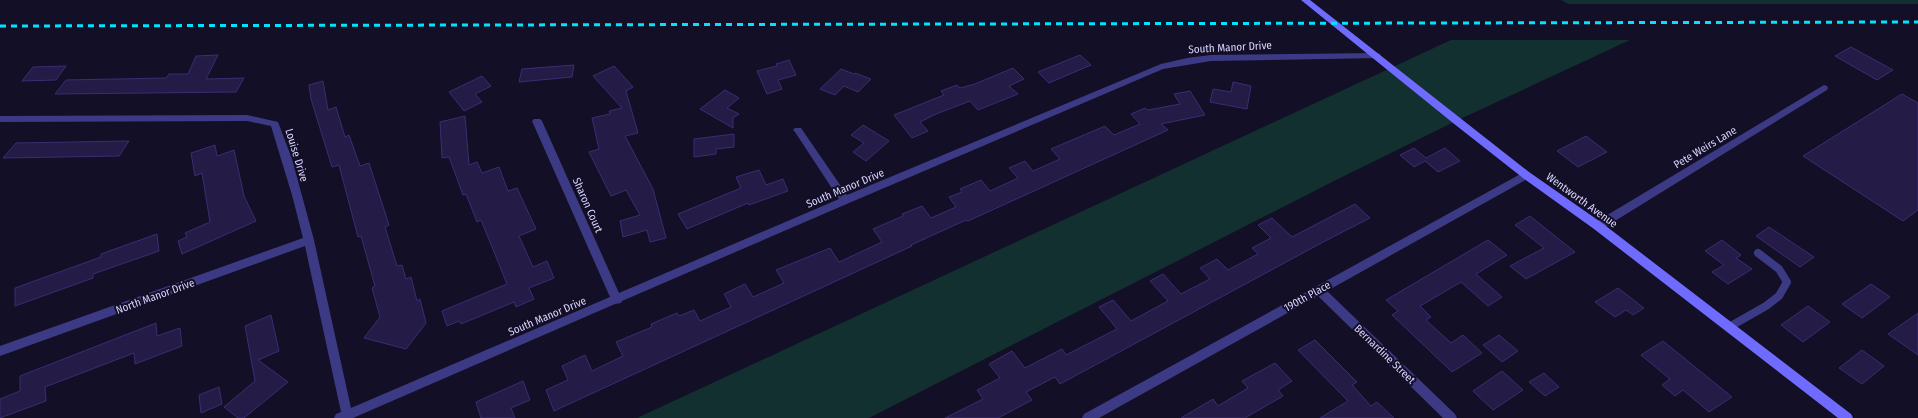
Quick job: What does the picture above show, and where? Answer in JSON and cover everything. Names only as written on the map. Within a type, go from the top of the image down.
[{"type":"street","name":"Wentworth Avenue","points":[[1305,0],[1526,175],[1598,226],[1847,418]]},
{"type":"street","name":"South Manor Drive","points":[[343,416],[617,300],[845,200],[1161,67],[1187,60],[1211,58],[1377,56]]},
{"type":"street","name":"Pete Weirs Lane","points":[[1598,226],[1824,88]]},
{"type":"street","name":"Louise Drive","points":[[0,119],[246,118],[275,124],[286,154],[309,240],[343,416]]},
{"type":"street","name":"Sharon Court","points":[[537,121],[617,300]]},
{"type":"street","points":[[798,130],[845,200]]},
{"type":"street","name":"190th Place","points":[[1088,418],[1526,175]]},
{"type":"street","name":"North Manor Drive","points":[[0,352],[309,240]]},
{"type":"street","name":"Bernardine Street","points":[[1319,290],[1451,418]]},
{"type":"lane","points":[[1729,327],[1766,306],[1779,296],[1787,282],[1779,269],[1758,253]]},
{"type":"green space","points":[[1561,0],[1918,0],[1918,4],[1568,4]]},
{"type":"green space","points":[[1451,40],[1630,40],[1456,121],[1336,180],[869,418],[637,418]]},
{"type":"building","points":[[1851,47],[1893,70],[1877,80],[1835,56]]},
{"type":"building","points":[[218,55],[206,79],[244,78],[236,92],[55,94],[66,80],[166,78],[169,74],[188,74],[196,56]]},
{"type":"building","points":[[1080,55],[1091,65],[1049,83],[1038,72]]},
{"type":"building","points":[[789,60],[796,75],[778,80],[782,89],[767,94],[757,71],[777,66],[776,64]]},
{"type":"building","points":[[574,65],[572,77],[519,82],[522,69]]},
{"type":"building","points":[[66,66],[56,80],[22,81],[33,67]]},
{"type":"building","points":[[614,66],[633,87],[626,91],[638,133],[625,136],[653,189],[666,238],[650,242],[647,230],[623,237],[620,221],[640,215],[626,190],[611,196],[589,152],[599,149],[592,118],[610,114],[609,111],[622,108],[593,76]]},
{"type":"building","points":[[1013,68],[1024,79],[1009,86],[1018,94],[978,110],[970,101],[936,114],[920,122],[928,131],[912,138],[894,115],[944,95],[941,91],[957,85],[960,88],[975,84]]},
{"type":"building","points":[[841,69],[871,79],[858,92],[844,86],[835,95],[820,89]]},
{"type":"building","points":[[482,76],[491,86],[475,94],[482,102],[464,111],[449,92]]},
{"type":"building","points":[[323,81],[328,110],[336,107],[345,137],[349,135],[360,166],[369,163],[389,225],[385,227],[397,266],[402,265],[406,279],[411,277],[417,301],[420,299],[426,323],[406,349],[364,338],[380,317],[372,288],[375,286],[361,236],[358,237],[339,165],[332,167],[311,99],[309,85]]},
{"type":"building","points":[[1233,82],[1251,86],[1247,109],[1210,102],[1213,89],[1231,92]]},
{"type":"building","points":[[725,90],[739,98],[727,108],[739,114],[733,118],[733,128],[700,109]]},
{"type":"building","points":[[1190,91],[1205,115],[1161,124],[1168,130],[968,221],[966,220],[911,245],[912,246],[554,411],[546,390],[568,380],[562,366],[585,355],[592,371],[623,356],[616,342],[652,327],[651,324],[677,313],[679,316],[694,310],[700,321],[731,307],[724,294],[745,284],[753,297],[784,283],[776,270],[830,248],[839,262],[882,242],[873,229],[903,216],[902,214],[922,206],[931,218],[956,207],[949,197],[962,192],[960,189],[981,180],[990,191],[1018,178],[1009,168],[1025,161],[1033,171],[1060,159],[1051,149],[1105,126],[1114,135],[1140,124],[1131,114],[1145,108],[1148,110],[1180,104],[1174,94]]},
{"type":"building","points":[[1902,94],[1918,103],[1918,210],[1903,221],[1803,156]]},
{"type":"building","points":[[465,116],[469,165],[477,162],[482,173],[499,167],[508,191],[517,188],[536,229],[519,236],[533,267],[547,261],[554,278],[529,288],[534,299],[516,307],[514,302],[461,324],[459,321],[447,326],[442,311],[507,284],[481,220],[477,222],[466,194],[463,195],[449,157],[442,158],[440,122]]},
{"type":"building","points":[[863,125],[889,141],[866,161],[853,152],[864,143],[851,135]]},
{"type":"building","points":[[734,134],[734,147],[716,149],[716,154],[694,157],[694,139]]},
{"type":"building","points":[[1586,136],[1607,152],[1578,167],[1557,151]]},
{"type":"building","points":[[129,141],[119,156],[3,158],[16,143]]},
{"type":"building","points":[[215,145],[217,156],[234,150],[244,196],[256,221],[182,254],[178,241],[187,237],[185,233],[210,222],[202,173],[195,176],[191,153]]},
{"type":"building","points":[[1414,148],[1426,158],[1445,148],[1460,161],[1438,172],[1425,161],[1414,167],[1400,155]]},
{"type":"building","points":[[759,170],[766,185],[783,179],[788,191],[749,205],[748,203],[687,229],[678,214],[741,188],[736,177]]},
{"type":"building","points":[[1355,204],[1370,218],[1060,384],[1055,377],[1026,392],[1032,400],[998,418],[945,418],[983,399],[977,390],[1000,378],[989,364],[1012,351],[1025,368],[1062,349],[1066,355],[1117,329],[1099,307],[1113,300],[1131,321],[1168,301],[1150,281],[1163,274],[1181,294],[1210,279],[1200,268],[1217,259],[1228,270],[1258,254],[1252,248],[1271,238],[1258,225],[1272,218],[1292,237]]},
{"type":"building","points":[[1530,216],[1575,252],[1526,279],[1510,266],[1544,248],[1515,225]]},
{"type":"building","points":[[1769,227],[1814,257],[1800,267],[1756,236]]},
{"type":"building","points":[[157,234],[159,251],[93,274],[93,278],[15,306],[15,288],[101,257],[101,254]]},
{"type":"building","points":[[1488,240],[1507,255],[1476,274],[1502,297],[1488,306],[1461,282],[1420,306],[1431,317],[1426,320],[1451,343],[1463,335],[1482,353],[1452,372],[1392,315],[1398,311],[1386,300]]},
{"type":"building","points":[[1722,240],[1741,255],[1736,258],[1752,269],[1728,284],[1712,272],[1724,265],[1705,251]]},
{"type":"building","points":[[1871,284],[1890,297],[1862,318],[1842,304]]},
{"type":"building","points":[[1618,288],[1644,308],[1633,315],[1626,310],[1615,317],[1595,302]]},
{"type":"building","points":[[1808,306],[1830,322],[1803,342],[1781,325]]},
{"type":"building","points":[[1918,313],[1918,355],[1888,334]]},
{"type":"building","points":[[271,315],[279,351],[258,360],[288,382],[244,418],[238,418],[224,407],[255,381],[245,326]]},
{"type":"building","points":[[156,323],[157,336],[180,328],[182,346],[135,364],[134,353],[45,387],[46,401],[0,418],[0,399],[20,391],[20,376]]},
{"type":"building","points":[[1499,335],[1518,351],[1502,362],[1483,345]]},
{"type":"building","points":[[1315,340],[1357,382],[1352,385],[1371,406],[1377,402],[1394,418],[1320,418],[1348,401],[1298,350]]},
{"type":"building","points":[[1663,341],[1732,397],[1709,412],[1683,390],[1675,396],[1662,385],[1670,379],[1641,355]]},
{"type":"building","points":[[1862,350],[1884,366],[1862,384],[1839,368]]},
{"type":"building","points":[[1275,363],[1292,381],[1278,390],[1283,396],[1245,418],[1181,418],[1213,399],[1218,406],[1248,388],[1242,381]]},
{"type":"building","points":[[1502,371],[1523,390],[1493,410],[1473,391]]},
{"type":"building","points":[[1544,373],[1559,387],[1545,396],[1529,382]]},
{"type":"building","points":[[523,381],[530,400],[511,408],[515,418],[481,418],[476,402]]},
{"type":"building","points":[[219,387],[222,404],[201,413],[199,395]]},
{"type":"railway","points":[[0,26],[1918,22]]}]
